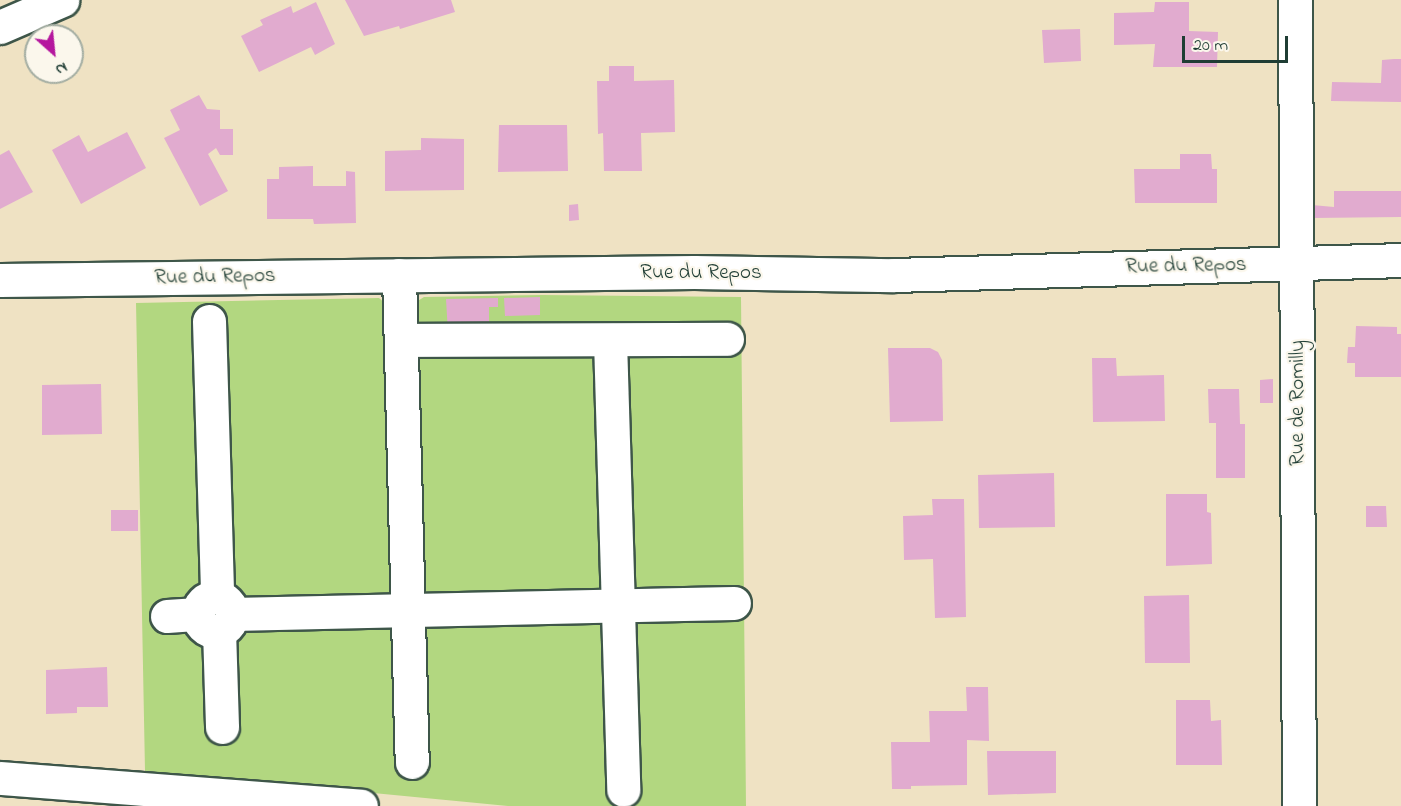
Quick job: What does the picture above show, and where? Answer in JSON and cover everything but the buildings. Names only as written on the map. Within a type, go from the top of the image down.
[{"type":"street","points":[[0,27],[62,0]]},
{"type":"street","name":"Rue de Romilly","points":[[1295,0],[1299,806]]},
{"type":"street","name":"Rue du Repos","points":[[0,280],[694,273],[894,275],[1401,260]]},
{"type":"street","points":[[399,275],[412,762]]},
{"type":"street","points":[[208,321],[207,614],[222,727]]},
{"type":"street","points":[[401,340],[727,339]]},
{"type":"street","points":[[610,340],[623,790]]},
{"type":"street","points":[[207,614],[734,603]]},
{"type":"street","points":[[19,788],[361,806]]},
{"type":"green space","points":[[542,295],[741,297],[746,806],[508,806],[145,771],[136,303],[379,298],[387,305],[413,304],[424,297]]}]
